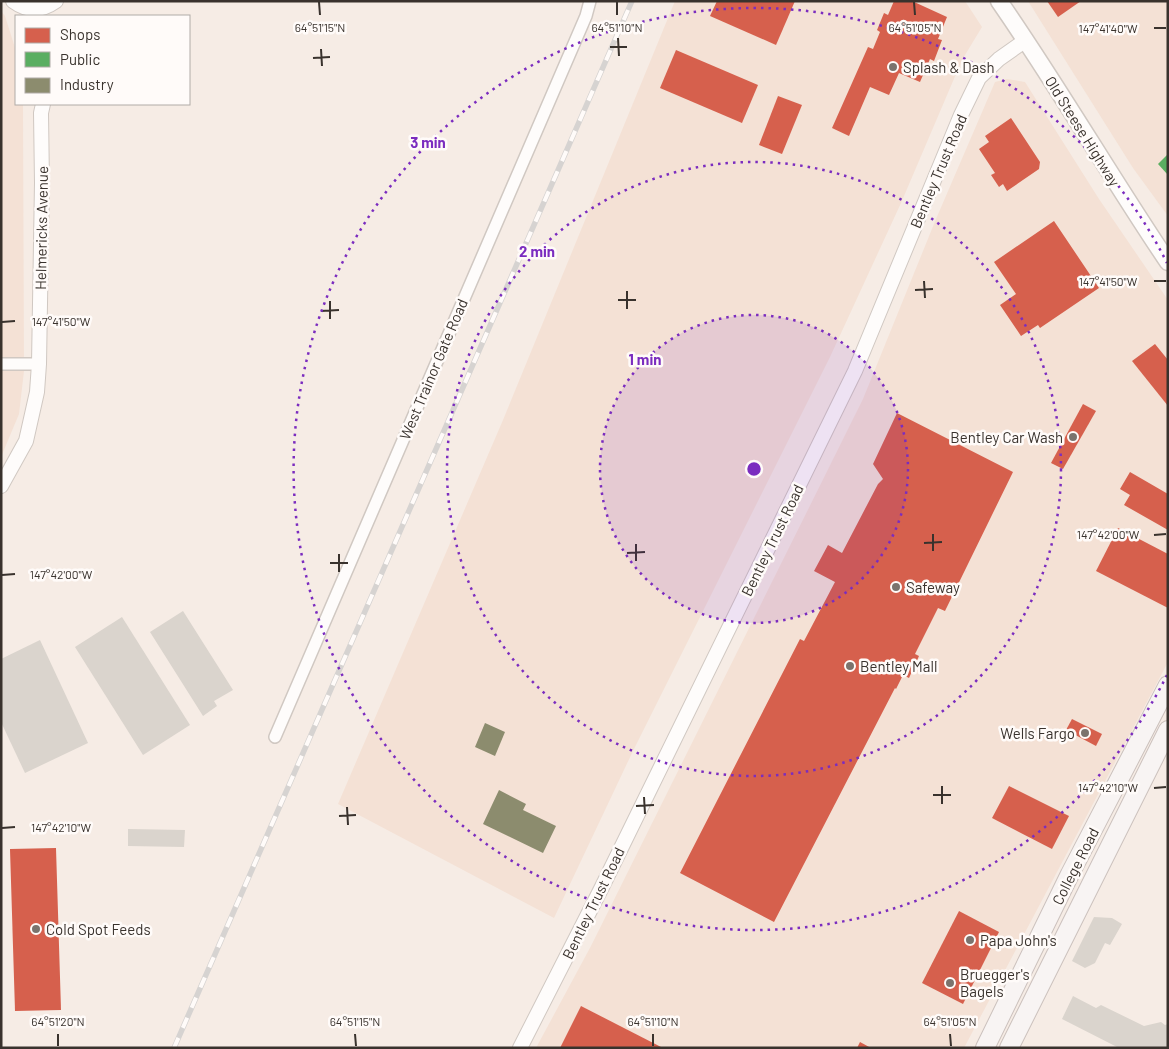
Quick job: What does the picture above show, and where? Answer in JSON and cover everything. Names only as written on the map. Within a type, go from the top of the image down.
[{"type":"main road","name":"Old Steese Highway","points":[[999,1],[1168,262]]},
{"type":"main road","name":"College Road","points":[[985,1048],[1070,874],[1168,685]]},
{"type":"main road","name":"College Road","points":[[1009,1048],[1168,730]]},
{"type":"street","points":[[12,1],[35,10],[50,6],[56,1]]},
{"type":"street","points":[[12,1],[19,15]]},
{"type":"street","points":[[49,15],[56,1]]},
{"type":"street","name":"West Trainor Gate Road","points":[[275,736],[586,16],[590,1]]},
{"type":"street","name":"Bentley Trust Road","points":[[520,1048],[598,895],[855,371],[961,115],[979,78],[1000,59],[1026,40]]},
{"type":"street","name":"Helmericks Avenue","points":[[1,486],[26,441],[37,392],[42,183],[41,107]]},
{"type":"street","points":[[1,364],[38,364]]},
{"type":"shaded area","points":[[675,1],[965,1],[982,27],[962,60],[901,203],[830,357],[632,753],[554,918],[338,804],[503,420]]},
{"type":"shaded area","points":[[1028,1],[1168,1],[1168,216],[1133,168]]},
{"type":"shaded area","points":[[1,11],[5,16],[15,48],[15,105],[23,105],[24,371],[19,414],[1,457]]},
{"type":"shaded area","points":[[1007,79],[1025,82],[1099,199],[1168,300],[1168,662],[964,1048],[536,1048],[591,946],[863,399],[936,219],[995,82]]},
{"type":"building: Shops","points":[[717,1],[795,1],[776,45],[710,16]]},
{"type":"building: Shops","name":"Splash & Dash","points":[[894,1],[912,1],[947,17],[938,39],[942,40],[934,61],[930,59],[920,82],[899,73],[889,95],[870,87],[849,136],[832,128],[868,47],[873,49],[880,32],[877,30],[884,13],[888,15]]},
{"type":"building: Shops","points":[[1047,1],[1081,1],[1058,17]]},
{"type":"building: Shops","points":[[676,50],[758,85],[742,123],[660,88]]},
{"type":"building: Shops","points":[[778,96],[802,105],[782,154],[759,145]]},
{"type":"building: Shops","points":[[1011,118],[1040,162],[1039,169],[1007,191],[1003,184],[999,187],[991,175],[995,173],[979,149],[989,142],[985,136]]},
{"type":"building: Shops","points":[[1054,221],[1099,288],[1040,328],[1038,325],[1021,336],[1000,305],[1016,294],[994,262]]},
{"type":"building: Shops","points":[[1155,344],[1168,360],[1168,406],[1132,361]]},
{"type":"building: Shops","name":"Bentley Car Wash","points":[[1083,404],[1096,411],[1063,469],[1051,463]]},
{"type":"building: Shops","name":"Bentley Mall","points":[[897,413],[1013,472],[945,611],[938,608],[915,654],[919,656],[909,678],[903,675],[895,688],[774,922],[680,873],[800,639],[804,641],[835,582],[814,571],[828,545],[842,553],[878,484],[883,479],[873,464]]},
{"type":"building: Shops","points":[[1130,472],[1168,494],[1168,530],[1124,505],[1130,495],[1120,489]]},
{"type":"building: Shops","points":[[1118,528],[1168,554],[1168,608],[1096,571]]},
{"type":"building: Shops","points":[[1072,719],[1102,734],[1096,746],[1066,730]]},
{"type":"building: Shops","points":[[1009,786],[1069,816],[1052,849],[992,818]]},
{"type":"building: Shops","name":"Cold Spot Feeds","points":[[56,848],[61,1010],[15,1011],[10,849]]},
{"type":"building: Shops","points":[[959,911],[999,932],[963,1004],[922,983]]},
{"type":"building: Shops","points":[[581,1006],[663,1048],[560,1048]]},
{"type":"building: Shops","points":[[860,1042],[871,1048],[857,1048]]},
{"type":"building: Public","points":[[1168,154],[1168,175],[1158,164]]},
{"type":"building: Industry","points":[[485,723],[505,732],[495,756],[475,747]]},
{"type":"building: Industry","points":[[499,790],[526,804],[523,810],[556,826],[543,853],[483,824]]},
{"type":"building: Other","points":[[183,611],[233,690],[214,701],[217,706],[203,716],[150,632]]},
{"type":"building: Other","points":[[122,617],[190,725],[143,755],[75,647]]},
{"type":"building: Other","points":[[40,640],[88,743],[25,773],[1,722],[1,659]]},
{"type":"building: Other","points":[[128,829],[185,830],[184,847],[128,846]]},
{"type":"building: Other","points":[[1094,917],[1112,918],[1122,924],[1110,945],[1105,943],[1095,963],[1085,968],[1072,961]]},
{"type":"building: Other","points":[[1073,996],[1096,1008],[1101,1005],[1144,1026],[1161,1022],[1165,1025],[1168,1024],[1168,1048],[1119,1048],[1062,1019]]},
{"type":"railway","points":[[174,1048],[632,1]]},
{"type":"place","name":"Splash & Dash","points":[[893,67]]},
{"type":"place","name":"Bentley Car Wash","points":[[1073,437]]},
{"type":"place","name":"Safeway","points":[[896,587]]},
{"type":"place","name":"Bentley Mall","points":[[850,666]]},
{"type":"place","name":"Wells Fargo","points":[[1085,733]]},
{"type":"place","name":"Cold Spot Feeds","points":[[36,929]]},
{"type":"place","name":"Papa John's","points":[[970,940]]},
{"type":"place","name":"Bruegger's Bagels","points":[[950,983]]}]
